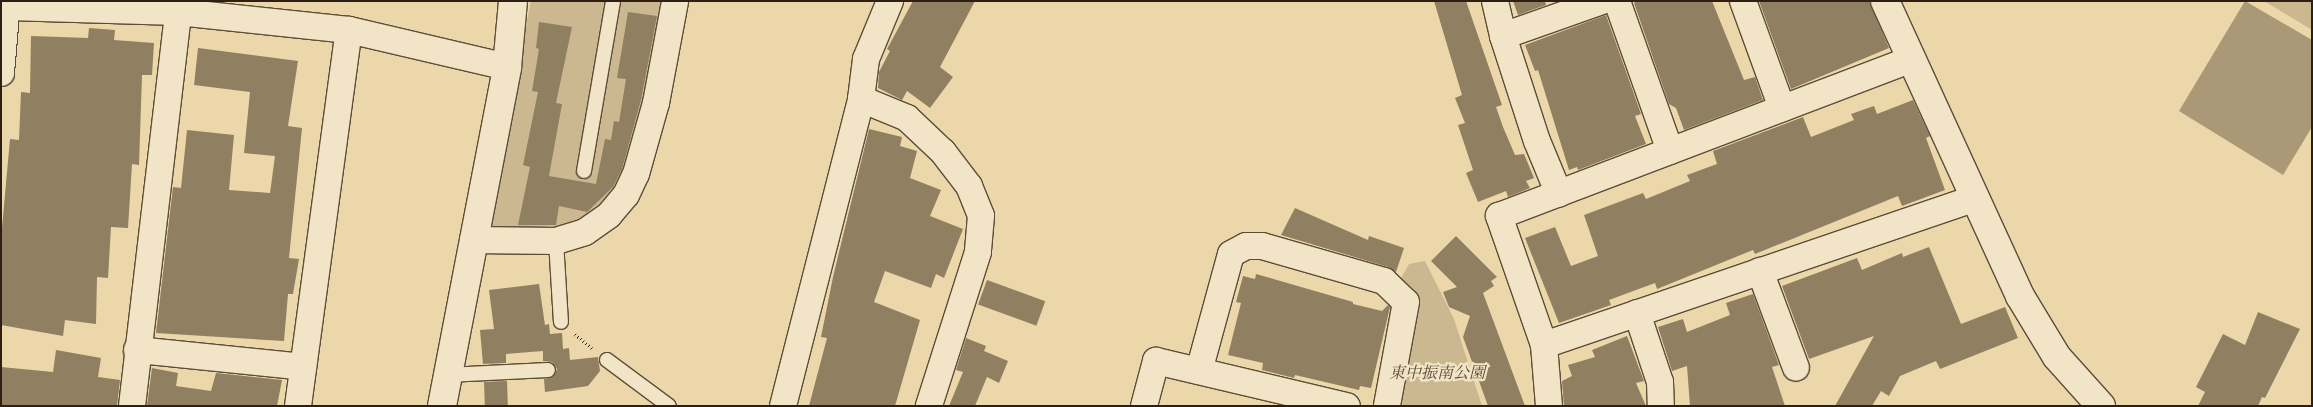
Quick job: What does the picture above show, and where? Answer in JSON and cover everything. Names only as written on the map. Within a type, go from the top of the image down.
[{"type":"street","points":[[442,406],[446,376],[507,67],[513,1]]},
{"type":"street","points":[[473,240],[556,241],[585,232],[609,215],[626,195],[636,174],[656,102],[675,1]]},
{"type":"street","points":[[783,406],[860,99],[866,59],[890,1]]},
{"type":"street","points":[[1495,1],[1503,36],[1537,141],[1559,194]]},
{"type":"street","points":[[1503,36],[1602,1]]},
{"type":"street","points":[[1617,1],[1670,151]]},
{"type":"street","points":[[1743,1],[1782,108]]},
{"type":"street","points":[[1885,1],[2020,296],[2057,357],[2102,406]]},
{"type":"street","points":[[1,73],[7,4],[178,12],[349,30],[507,67]]},
{"type":"street","points":[[132,406],[137,350],[178,12]]},
{"type":"street","points":[[298,406],[349,30]]},
{"type":"street","points":[[1549,406],[1544,345],[1499,216],[1912,59]]},
{"type":"street","points":[[860,99],[907,118],[943,152],[969,186],[981,216],[978,252],[929,406]]},
{"type":"street","points":[[1544,345],[1976,198]]},
{"type":"street","points":[[1199,371],[1231,254],[1246,246],[1262,246],[1384,280],[1406,302],[1387,406]]},
{"type":"street","points":[[1760,271],[1796,368]]},
{"type":"street","points":[[1637,313],[1660,382],[1660,406]]},
{"type":"street","points":[[137,350],[303,367]]},
{"type":"street","points":[[1144,406],[1156,361],[1347,406]]},
{"type":"lane","points":[[584,171],[613,1]]},
{"type":"lane","points":[[556,241],[560,322]]},
{"type":"lane","points":[[607,360],[669,406]]},
{"type":"lane","points":[[446,376],[548,370]]},
{"type":"path","points":[[560,322],[607,360]]},
{"type":"green space","points":[[531,1],[665,1],[646,100],[617,190],[581,224],[554,231],[485,231]]},
{"type":"green space","points":[[2264,1],[2312,1],[2312,30]]},
{"type":"green space","name":"東中振南公園","points":[[1425,261],[1454,319],[1482,406],[1404,406],[1399,399],[1400,280],[1409,264]]},
{"type":"shaded area","points":[[2245,1],[2312,40],[2312,127],[2283,175],[2179,111]]},
{"type":"building","points":[[913,1],[975,1],[940,67],[953,77],[930,108],[907,91],[902,100],[878,88],[879,72],[890,51],[887,49]]},
{"type":"building","points":[[1434,1],[1466,1],[1502,105],[1496,107],[1503,127],[1515,155],[1524,154],[1534,178],[1526,181],[1530,188],[1508,197],[1506,191],[1478,202],[1466,173],[1473,170],[1458,125],[1465,123],[1455,98],[1462,95]]},
{"type":"building","points":[[1513,1],[1545,1],[1546,5],[1518,15]]},
{"type":"building","points":[[1637,1],[1712,1],[1744,80],[1755,77],[1763,100],[1684,130],[1676,108],[1669,104],[1634,3]]},
{"type":"building","points":[[1759,1],[1869,1],[1889,48],[1791,89]]},
{"type":"building","points":[[628,12],[657,16],[641,100],[622,169],[613,187],[587,212],[559,206],[556,225],[518,225],[530,167],[523,165],[538,92],[532,91],[539,49],[536,48],[539,22],[572,27],[556,103],[562,104],[549,176],[596,184],[605,139],[611,140],[614,121],[619,122],[626,79],[617,78]]},
{"type":"building","points":[[1606,15],[1641,114],[1635,116],[1646,144],[1578,170],[1577,167],[1569,170],[1538,70],[1535,71],[1525,45]]},
{"type":"building","points":[[89,28],[115,30],[114,40],[154,43],[152,75],[142,75],[139,165],[132,164],[128,228],[111,227],[108,278],[97,277],[96,324],[65,320],[63,336],[1,325],[1,239],[10,139],[19,140],[21,92],[30,93],[31,36],[88,38]]},
{"type":"building","points":[[198,48],[298,61],[288,126],[302,128],[289,258],[299,259],[293,294],[288,294],[284,341],[156,333],[173,187],[181,188],[187,130],[234,135],[229,190],[270,193],[275,156],[244,153],[250,92],[194,85]]},
{"type":"building","points":[[1913,100],[1930,136],[1926,138],[1945,190],[1902,206],[1898,196],[1755,254],[1753,250],[1657,289],[1655,283],[1609,300],[1611,305],[1559,323],[1525,238],[1555,227],[1571,266],[1598,256],[1584,215],[1643,193],[1646,199],[1690,181],[1687,175],[1717,164],[1713,151],[1803,117],[1811,137],[1854,120],[1851,114],[1874,106],[1877,114]]},
{"type":"building","points":[[869,129],[902,137],[900,146],[917,151],[910,178],[941,190],[930,216],[963,229],[944,278],[936,274],[931,288],[885,271],[874,302],[920,320],[895,406],[809,406],[827,338],[821,337],[833,277]]},
{"type":"building","points":[[1295,208],[1368,240],[1369,236],[1404,248],[1396,272],[1388,267],[1281,235]]},
{"type":"building","points":[[1456,236],[1497,277],[1491,281],[1494,286],[1483,293],[1525,406],[1488,406],[1463,337],[1470,316],[1449,307],[1443,292],[1457,287],[1431,261]]},
{"type":"building","points":[[1929,247],[1961,324],[2005,307],[2018,338],[1940,369],[1936,361],[1900,376],[1889,396],[1881,391],[1872,406],[1835,406],[1874,336],[1809,359],[1782,286],[1857,258],[1862,270],[1902,253],[1903,257]]},
{"type":"building","points":[[1256,274],[1382,311],[1388,305],[1390,307],[1371,388],[1360,386],[1359,390],[1295,375],[1294,378],[1262,370],[1263,363],[1228,355],[1241,303],[1236,302],[1243,276],[1255,279]]},
{"type":"building","points":[[987,280],[1045,301],[1036,326],[978,304]]},
{"type":"building","points":[[539,284],[545,325],[549,324],[550,334],[562,333],[563,349],[569,348],[570,360],[598,357],[600,371],[588,386],[545,392],[544,379],[553,377],[557,369],[552,362],[543,361],[543,351],[506,354],[506,363],[483,364],[480,330],[494,329],[489,290]]},
{"type":"building","points":[[1753,294],[1779,365],[1772,367],[1785,406],[1690,406],[1687,366],[1672,371],[1658,327],[1683,319],[1687,332],[1730,315],[1726,303]]},
{"type":"building","points":[[2258,312],[2300,329],[2265,398],[2262,397],[2258,406],[2198,406],[2205,392],[2196,387],[2223,334],[2245,345]]},
{"type":"building","points":[[1627,336],[1644,381],[1636,383],[1646,406],[1564,406],[1562,381],[1572,376],[1568,365],[1595,357],[1592,350]]},
{"type":"building","points":[[966,338],[986,346],[984,351],[1008,361],[999,383],[987,377],[975,406],[949,406],[963,372],[956,370]]},
{"type":"building","points":[[56,350],[101,358],[98,377],[120,380],[117,406],[1,406],[1,367],[53,372]]},
{"type":"building","points":[[152,368],[178,373],[176,386],[211,391],[216,373],[282,380],[277,406],[147,406]]},
{"type":"building","points":[[507,381],[508,406],[485,406],[484,382]]}]
